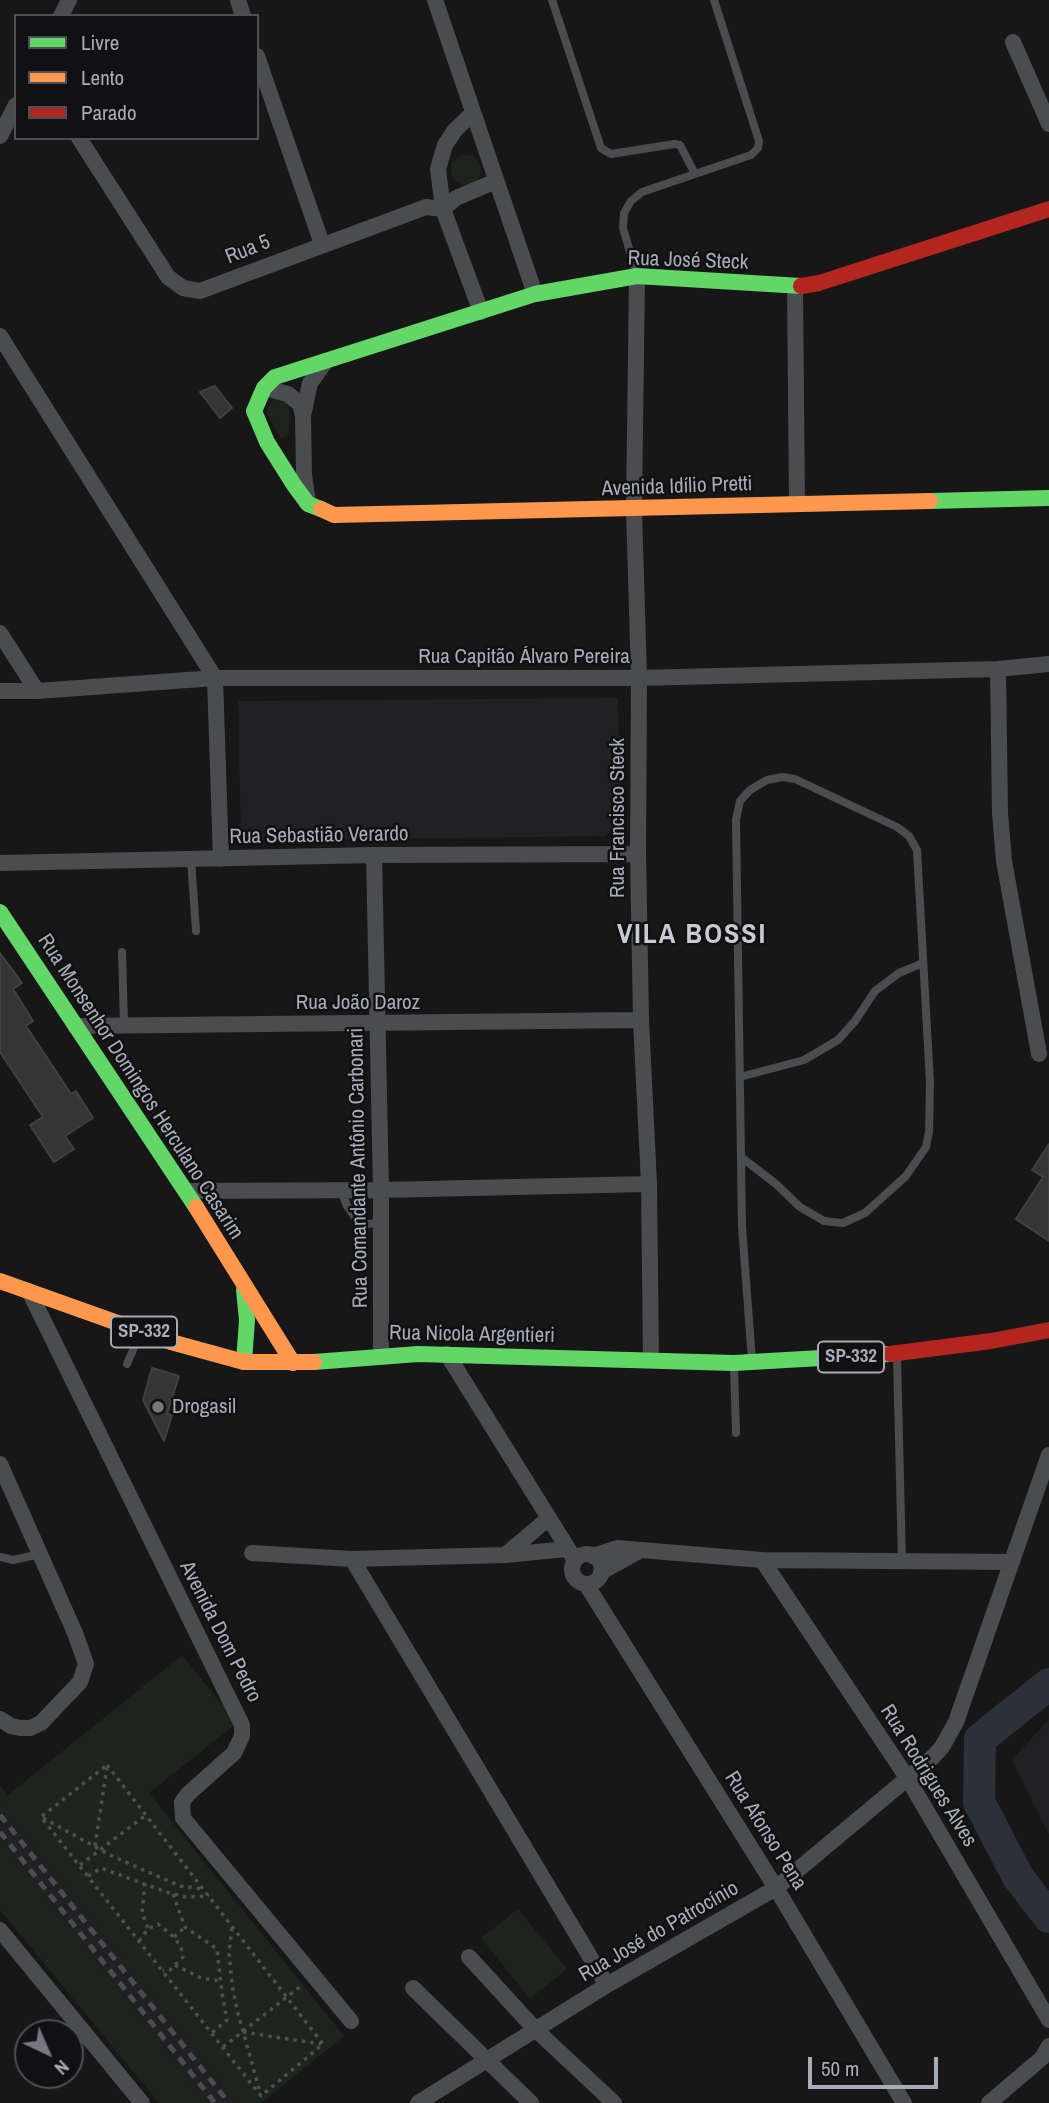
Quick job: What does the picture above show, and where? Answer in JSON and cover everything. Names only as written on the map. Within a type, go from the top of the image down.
[{"type":"street","points":[[435,0],[535,294]]},
{"type":"street","points":[[1013,42],[1049,124]]},
{"type":"street","points":[[259,62],[322,244]]},
{"type":"street","points":[[0,136],[14,109]]},
{"type":"street","points":[[473,113],[445,145],[438,169],[443,209],[481,312]]},
{"type":"street","name":"Rua 5","points":[[80,140],[168,277],[183,288],[200,291],[426,207],[443,209],[456,198],[496,181]]},
{"type":"street","name":"Rua José Steck","points":[[264,388],[275,377],[535,294],[637,276],[795,287],[820,283],[1049,209]]},
{"type":"street","name":"Rua Francisco Steck","points":[[637,276],[634,510],[639,678],[638,854],[641,1020],[649,1184],[651,1360]]},
{"type":"street","points":[[795,287],[797,504]]},
{"type":"street","points":[[0,336],[215,678],[221,859]]},
{"type":"street","points":[[303,416],[310,383],[326,362]]},
{"type":"street","points":[[264,388],[288,394],[300,404],[308,504],[274,454],[254,411],[264,388]]},
{"type":"street","points":[[274,454],[290,455],[304,446]]},
{"type":"street","name":"Avenida Idílio Pretti","points":[[308,504],[334,515],[634,510],[1049,498]]},
{"type":"street","points":[[0,633],[37,691]]},
{"type":"street","name":"Rua Capitão Álvaro Pereira","points":[[0,691],[37,691],[215,678],[639,678],[998,669],[1049,664]]},
{"type":"street","points":[[998,669],[1000,813],[1004,861],[1039,1054]]},
{"type":"street","name":"Rua Sebastião Verardo","points":[[0,863],[374,855],[638,854]]},
{"type":"street","name":"Rua Comandante Antônio Carbonari","points":[[374,855],[381,1190],[381,1354]]},
{"type":"street","name":"Rua Monsenhor Domingos Herculano Casarim","points":[[0,912],[186,1191],[293,1363]]},
{"type":"street","name":"Rua João Daroz","points":[[75,1026],[641,1020]]},
{"type":"street","points":[[186,1191],[649,1184]]},
{"type":"street","name":"SP-332","points":[[0,1281],[171,1342],[244,1362],[293,1363]]},
{"type":"street","name":"Rua Monsenhor Domingos Herculano Casarim","points":[[244,1284],[247,1320],[244,1362]]},
{"type":"street","name":"Avenida Dom Pedro","points":[[29,1291],[242,1726],[242,1736],[234,1753],[182,1802],[183,1818],[351,2021]]},
{"type":"street","name":"SP-332","points":[[651,1360],[734,1363],[897,1354],[1049,1330]]},
{"type":"street","name":"Rua Nicola Argentieri","points":[[293,1363],[381,1354],[651,1360]]},
{"type":"street","points":[[447,1354],[571,1554],[575,1578],[586,1584],[593,1582],[601,1572],[641,1550]]},
{"type":"street","name":"Rua José do Patrocínio","points":[[418,2103],[607,1985],[776,1888],[908,1779],[942,1747],[956,1722],[1049,1455]]},
{"type":"street","points":[[0,1464],[75,1633],[86,1664],[80,1682],[41,1723],[30,1728],[20,1728],[0,1719]]},
{"type":"street","points":[[505,1555],[549,1518]]},
{"type":"street","points":[[593,1556],[617,1548],[762,1560],[1012,1562]]},
{"type":"street","points":[[252,1553],[352,1559],[586,1554],[598,1560],[601,1572]]},
{"type":"street","points":[[352,1559],[607,1985]]},
{"type":"street","name":"Rua Rodrigues Alves","points":[[762,1560],[908,1779],[1049,2020]]},
{"type":"street","name":"Rua Afonso Pena","points":[[586,1584],[776,1888],[904,2103]]},
{"type":"street","points":[[0,1930],[142,2103]]},
{"type":"street","points":[[470,1957],[535,2029],[614,2103]]},
{"type":"street","points":[[413,1988],[531,2103]]},
{"type":"street","points":[[989,2103],[1042,2058],[1049,2046]]},
{"type":"lane","points":[[552,0],[601,148],[611,154],[680,145],[695,174]]},
{"type":"lane","points":[[637,276],[623,228],[624,212],[631,201],[642,192],[751,155],[758,148],[759,141],[714,0]]},
{"type":"lane","points":[[741,1157],[800,1207],[824,1221],[844,1223],[865,1213],[906,1176],[926,1147],[929,1132],[930,1082],[916,850],[909,836],[897,827],[795,779],[782,777],[767,780],[750,790],[740,801],[736,820],[742,1227],[752,1362]]},
{"type":"lane","points":[[191,859],[196,931]]},
{"type":"lane","points":[[122,952],[124,1026]]},
{"type":"lane","points":[[740,1077],[804,1060],[838,1040],[855,1021],[875,990],[899,972],[923,963]]},
{"type":"lane","points":[[341,1190],[347,1206],[358,1220],[367,1224],[381,1223]]},
{"type":"lane","points":[[127,1364],[141,1331]]},
{"type":"lane","points":[[897,1354],[902,1561]]},
{"type":"lane","points":[[734,1363],[736,1433]]},
{"type":"lane","points":[[0,1557],[13,1560],[40,1554]]},
{"type":"path","points":[[107,1765],[323,2044]]},
{"type":"path","points":[[41,1817],[107,1765]]},
{"type":"path","points":[[95,1846],[107,1765]]},
{"type":"path","points":[[80,1865],[146,1815]]},
{"type":"path","points":[[41,1817],[100,1850],[180,1886],[204,1889]]},
{"type":"path","points":[[41,1817],[261,2096]]},
{"type":"path","points":[[88,1876],[101,1868],[173,1894],[186,1897],[209,1896]]},
{"type":"path","points":[[145,1883],[142,1912],[148,1929]]},
{"type":"path","points":[[173,1894],[185,1927],[217,1949],[227,2020],[212,2033]]},
{"type":"path","points":[[139,1941],[148,1929],[158,1924],[174,1937],[181,1947],[183,1957],[170,1970],[163,1971]]},
{"type":"path","points":[[232,1926],[229,1953],[232,1984],[261,2096]]},
{"type":"path","points":[[174,1937],[185,1927]]},
{"type":"path","points":[[175,1965],[201,1978],[221,1981]]},
{"type":"path","points":[[223,2048],[314,1976]]},
{"type":"path","points":[[243,2032],[323,2044]]},
{"type":"path","points":[[261,2096],[323,2044]]},
{"type":"shaded area","points":[[466,155],[477,159],[481,170],[477,181],[466,185],[455,181],[451,170],[455,159]]},
{"type":"shaded area","points":[[281,397],[289,404],[289,435],[281,438],[267,414],[274,399]]},
{"type":"shaded area","points":[[618,698],[621,821],[605,836],[241,841],[238,701]]},
{"type":"shaded area","points":[[182,1655],[237,1723],[149,1793],[344,2036],[261,2103],[236,2103],[0,1805],[0,1785],[8,1795]]},
{"type":"shaded area","points":[[1049,1719],[1049,1835],[1012,1760]]},
{"type":"shaded area","points":[[0,1805],[236,2103],[209,2103],[172,2057],[0,1837]]},
{"type":"shaded area","points":[[0,1837],[209,2103],[159,2103],[0,1910]]},
{"type":"shaded area","points":[[518,1909],[567,1969],[530,1999],[481,1938]]},
{"type":"building","points":[[215,386],[232,408],[220,418],[200,392]]},
{"type":"building","points":[[0,953],[22,983],[13,989],[33,1021],[26,1026],[71,1094],[76,1091],[93,1118],[65,1136],[74,1149],[54,1162],[30,1125],[43,1117],[0,1052]]},
{"type":"building","points":[[1049,1144],[1049,1241],[1016,1219],[1043,1177],[1032,1170]]},
{"type":"building","name":"Drogasil","points":[[152,1368],[179,1376],[167,1414],[172,1415],[164,1441],[143,1400]]},
{"type":"waterway","points":[[1049,1684],[980,1739],[979,1802],[1018,1877],[1049,1917]]},
{"type":"railway","points":[[0,1815],[229,2103]]},
{"type":"railway","points":[[0,1832],[215,2103]]},
{"type":"traffic: fast","points":[[321,509],[308,504],[294,485],[267,442],[254,411],[264,388],[275,377],[535,294],[637,276],[801,286]]},
{"type":"traffic: fast","points":[[930,501],[1049,498]]},
{"type":"traffic: fast","points":[[0,912],[196,1207]]},
{"type":"traffic: fast","points":[[244,1290],[247,1320],[244,1362]]},
{"type":"traffic: fast","points":[[314,1362],[418,1354],[734,1363],[890,1354]]},
{"type":"traffic: slow","points":[[321,509],[334,515],[930,501]]},
{"type":"traffic: slow","points":[[196,1207],[293,1363]]},
{"type":"traffic: slow","points":[[0,1281],[171,1342],[244,1362],[314,1362]]},
{"type":"traffic: jam","points":[[801,286],[819,283],[1049,209]]},
{"type":"traffic: jam","points":[[890,1354],[991,1341],[1049,1330]]},
{"type":"place","name":"Drogasil","points":[[158,1407]]},
{"type":"district","name":"VILA BOSSI","points":[[692,935]]}]
